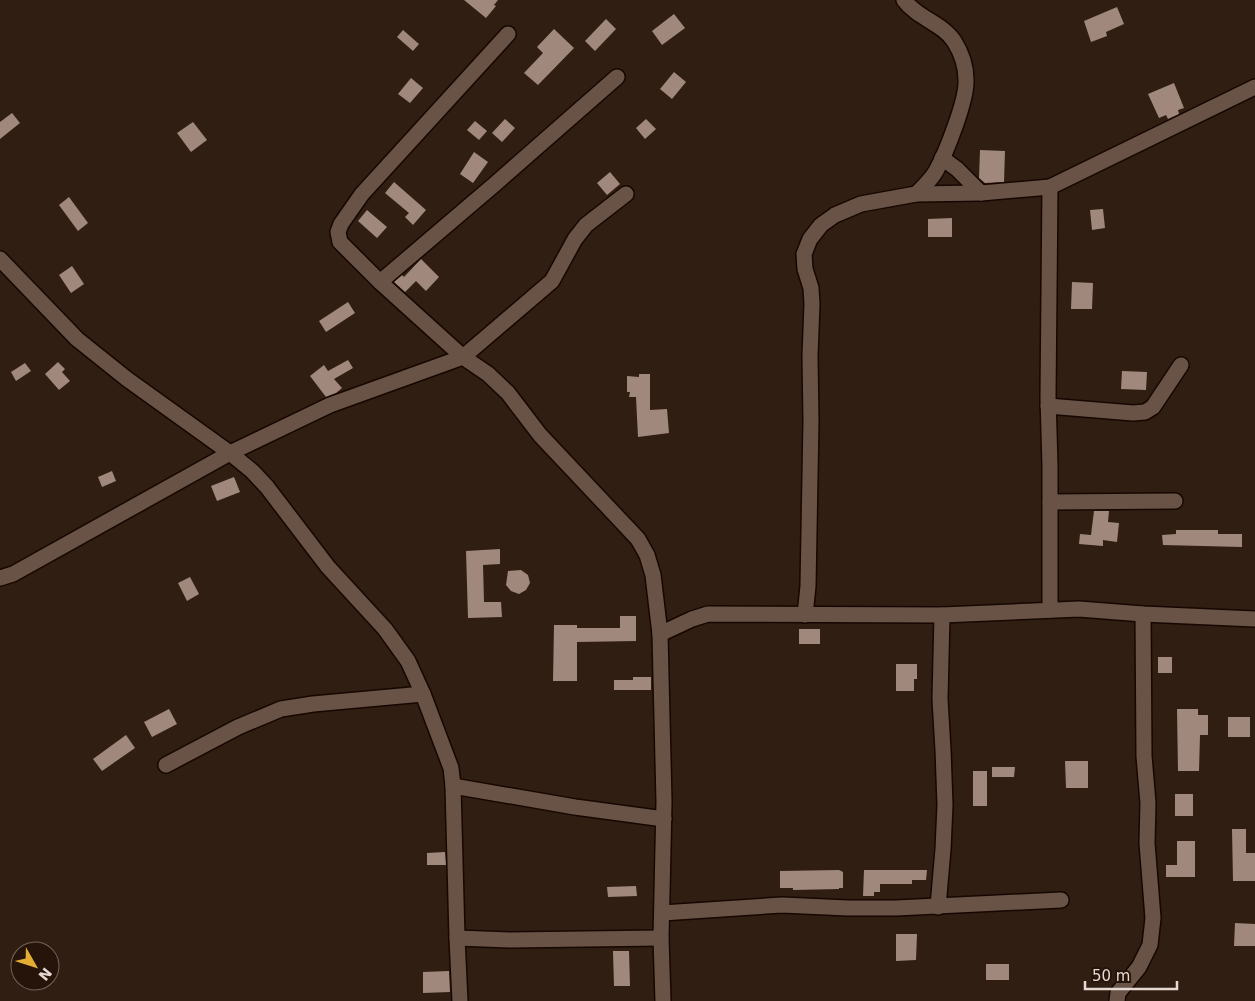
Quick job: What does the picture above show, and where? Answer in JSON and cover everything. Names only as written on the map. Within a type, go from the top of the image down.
[{"type":"street","points":[[904,0],[916,13],[946,32],[953,39],[963,60],[966,81],[965,90],[936,172],[916,194]]},
{"type":"street","points":[[508,34],[362,194],[341,224],[338,232],[340,242],[380,282],[463,357],[488,374],[508,393],[540,435],[638,539],[647,555],[653,575],[660,634],[664,819],[661,938],[663,1001]]},
{"type":"street","points":[[380,282],[617,77]]},
{"type":"street","points":[[805,615],[808,586],[812,304],[811,288],[805,269],[804,254],[810,239],[821,225],[835,215],[861,204],[916,194],[981,193],[1050,187],[1255,87]]},
{"type":"street","points":[[942,158],[957,169],[981,193]]},
{"type":"street","points":[[1050,187],[1048,406],[1050,610]]},
{"type":"street","points":[[0,578],[13,574],[230,453],[330,405],[463,357],[552,281],[575,239],[586,225],[626,194]]},
{"type":"street","points":[[0,259],[76,340],[127,380],[230,453],[257,476],[328,567],[397,644],[408,660],[451,768],[460,1001]]},
{"type":"street","points":[[1048,406],[1134,413],[1145,412],[1153,407],[1181,366]]},
{"type":"street","points":[[1050,502],[1175,501]]},
{"type":"street","points":[[660,634],[692,619],[708,614],[805,615],[882,613],[942,615],[1078,609],[1255,619]]},
{"type":"street","points":[[1117,1001],[1118,992],[1139,967],[1150,945],[1153,918],[1147,843],[1148,802],[1144,756],[1143,614]]},
{"type":"street","points":[[938,907],[944,849],[945,805],[944,750],[940,699],[942,615]]},
{"type":"street","points":[[166,765],[238,727],[281,710],[313,704],[423,694]]},
{"type":"street","points":[[453,786],[575,807],[664,819]]},
{"type":"street","points":[[662,913],[799,905],[848,908],[938,907],[1061,900]]},
{"type":"street","points":[[457,938],[510,940],[661,938]]},
{"type":"building","points":[[464,0],[498,0],[494,5],[496,6],[486,18]]},
{"type":"building","points":[[1117,7],[1124,24],[1106,32],[1107,36],[1091,42],[1084,21]]},
{"type":"building","points":[[674,14],[685,28],[662,45],[652,31]]},
{"type":"building","points":[[606,19],[616,29],[595,51],[585,41]]},
{"type":"building","points":[[554,29],[574,48],[538,85],[524,73],[543,53],[537,47]]},
{"type":"building","points":[[403,30],[419,44],[413,51],[397,37]]},
{"type":"building","points":[[674,72],[686,82],[672,99],[660,89]]},
{"type":"building","points":[[411,78],[423,88],[410,103],[398,94]]},
{"type":"building","points":[[1174,83],[1184,108],[1178,110],[1179,114],[1168,119],[1166,115],[1159,118],[1148,94]]},
{"type":"building","points":[[12,113],[20,123],[0,139],[0,122]]},
{"type":"building","points":[[505,119],[515,128],[502,142],[492,133]]},
{"type":"building","points":[[646,119],[656,129],[645,139],[636,128]]},
{"type":"building","points":[[475,121],[487,131],[479,140],[467,130]]},
{"type":"building","points":[[193,122],[207,140],[191,152],[177,133]]},
{"type":"building","points":[[980,150],[1005,151],[1004,182],[985,183],[979,178]]},
{"type":"building","points":[[474,152],[488,162],[473,183],[460,174]]},
{"type":"building","points":[[610,172],[620,184],[607,195],[597,183]]},
{"type":"building","points":[[394,182],[426,210],[413,225],[405,217],[409,213],[385,193]]},
{"type":"building","points":[[69,197],[88,223],[78,231],[59,205]]},
{"type":"building","points":[[1103,209],[1105,228],[1092,230],[1090,210]]},
{"type":"building","points":[[367,210],[387,227],[377,238],[358,221]]},
{"type":"building","points":[[952,218],[952,237],[928,237],[928,219]]},
{"type":"building","points":[[421,259],[439,277],[426,291],[416,281],[405,292],[394,282],[402,275],[404,277]]},
{"type":"building","points":[[72,266],[84,284],[71,293],[59,275]]},
{"type":"building","points":[[1072,282],[1093,283],[1092,309],[1071,309]]},
{"type":"building","points":[[348,302],[355,313],[326,332],[319,321]]},
{"type":"building","points":[[348,360],[353,368],[334,379],[342,388],[326,397],[310,376],[324,365],[328,371]]},
{"type":"building","points":[[58,362],[65,369],[62,372],[70,381],[59,390],[45,374]]},
{"type":"building","points":[[25,363],[31,371],[16,381],[11,372]]},
{"type":"building","points":[[1122,371],[1147,372],[1146,390],[1121,389]]},
{"type":"building","points":[[639,374],[650,374],[650,410],[667,409],[669,433],[638,437],[636,397],[629,397],[630,392],[627,392],[627,376],[639,377]]},
{"type":"building","points":[[112,471],[116,481],[102,487],[98,477]]},
{"type":"building","points":[[234,477],[240,492],[217,501],[211,486]]},
{"type":"building","points":[[1094,511],[1109,511],[1108,522],[1119,523],[1117,542],[1103,540],[1103,546],[1079,544],[1080,534],[1091,535]]},
{"type":"building","points":[[1176,530],[1218,530],[1218,534],[1242,534],[1242,547],[1163,545],[1162,535],[1176,534]]},
{"type":"building","points":[[500,549],[500,564],[483,565],[484,602],[501,602],[502,617],[468,618],[466,551]]},
{"type":"building","points":[[521,570],[528,575],[530,583],[526,590],[519,594],[511,591],[506,585],[508,571]]},
{"type":"building","points":[[190,577],[199,594],[187,601],[178,583]]},
{"type":"building","points":[[620,616],[636,616],[636,641],[577,642],[577,681],[553,681],[554,625],[577,625],[577,628],[620,628]]},
{"type":"building","points":[[799,629],[820,629],[820,644],[799,644]]},
{"type":"building","points":[[1158,657],[1172,657],[1172,673],[1158,673]]},
{"type":"building","points":[[896,664],[917,664],[917,679],[914,679],[914,691],[896,691]]},
{"type":"building","points":[[633,677],[651,677],[651,690],[614,690],[614,680],[633,680]]},
{"type":"building","points":[[169,709],[177,724],[152,737],[144,722]]},
{"type":"building","points":[[1177,709],[1198,709],[1198,715],[1208,715],[1208,735],[1200,735],[1199,771],[1178,771]]},
{"type":"building","points":[[1228,717],[1250,717],[1250,737],[1228,737]]},
{"type":"building","points":[[126,735],[135,748],[102,771],[93,759]]},
{"type":"building","points":[[1065,761],[1088,761],[1088,788],[1066,788]]},
{"type":"building","points":[[992,767],[1015,767],[1014,777],[992,777]]},
{"type":"building","points":[[973,771],[987,771],[987,806],[973,806]]},
{"type":"building","points":[[1175,794],[1193,794],[1193,816],[1175,816]]},
{"type":"building","points":[[1232,829],[1246,829],[1246,853],[1255,853],[1255,881],[1233,881]]},
{"type":"building","points":[[1177,841],[1195,841],[1195,877],[1166,877],[1166,865],[1177,865]]},
{"type":"building","points":[[445,852],[446,865],[427,865],[427,853]]},
{"type":"building","points":[[839,870],[843,872],[843,888],[793,890],[793,888],[780,888],[780,871]]},
{"type":"building","points":[[864,870],[927,870],[926,880],[912,880],[912,884],[880,884],[880,892],[874,892],[874,896],[863,896]]},
{"type":"building","points":[[636,886],[637,896],[608,897],[607,887]]},
{"type":"building","points":[[1235,923],[1255,924],[1255,946],[1234,946]]},
{"type":"building","points":[[896,934],[917,934],[916,960],[896,961]]},
{"type":"building","points":[[613,951],[629,951],[630,986],[614,986]]},
{"type":"building","points":[[986,964],[1009,964],[1009,980],[986,980]]},
{"type":"building","points":[[449,971],[450,992],[423,993],[423,972]]}]
